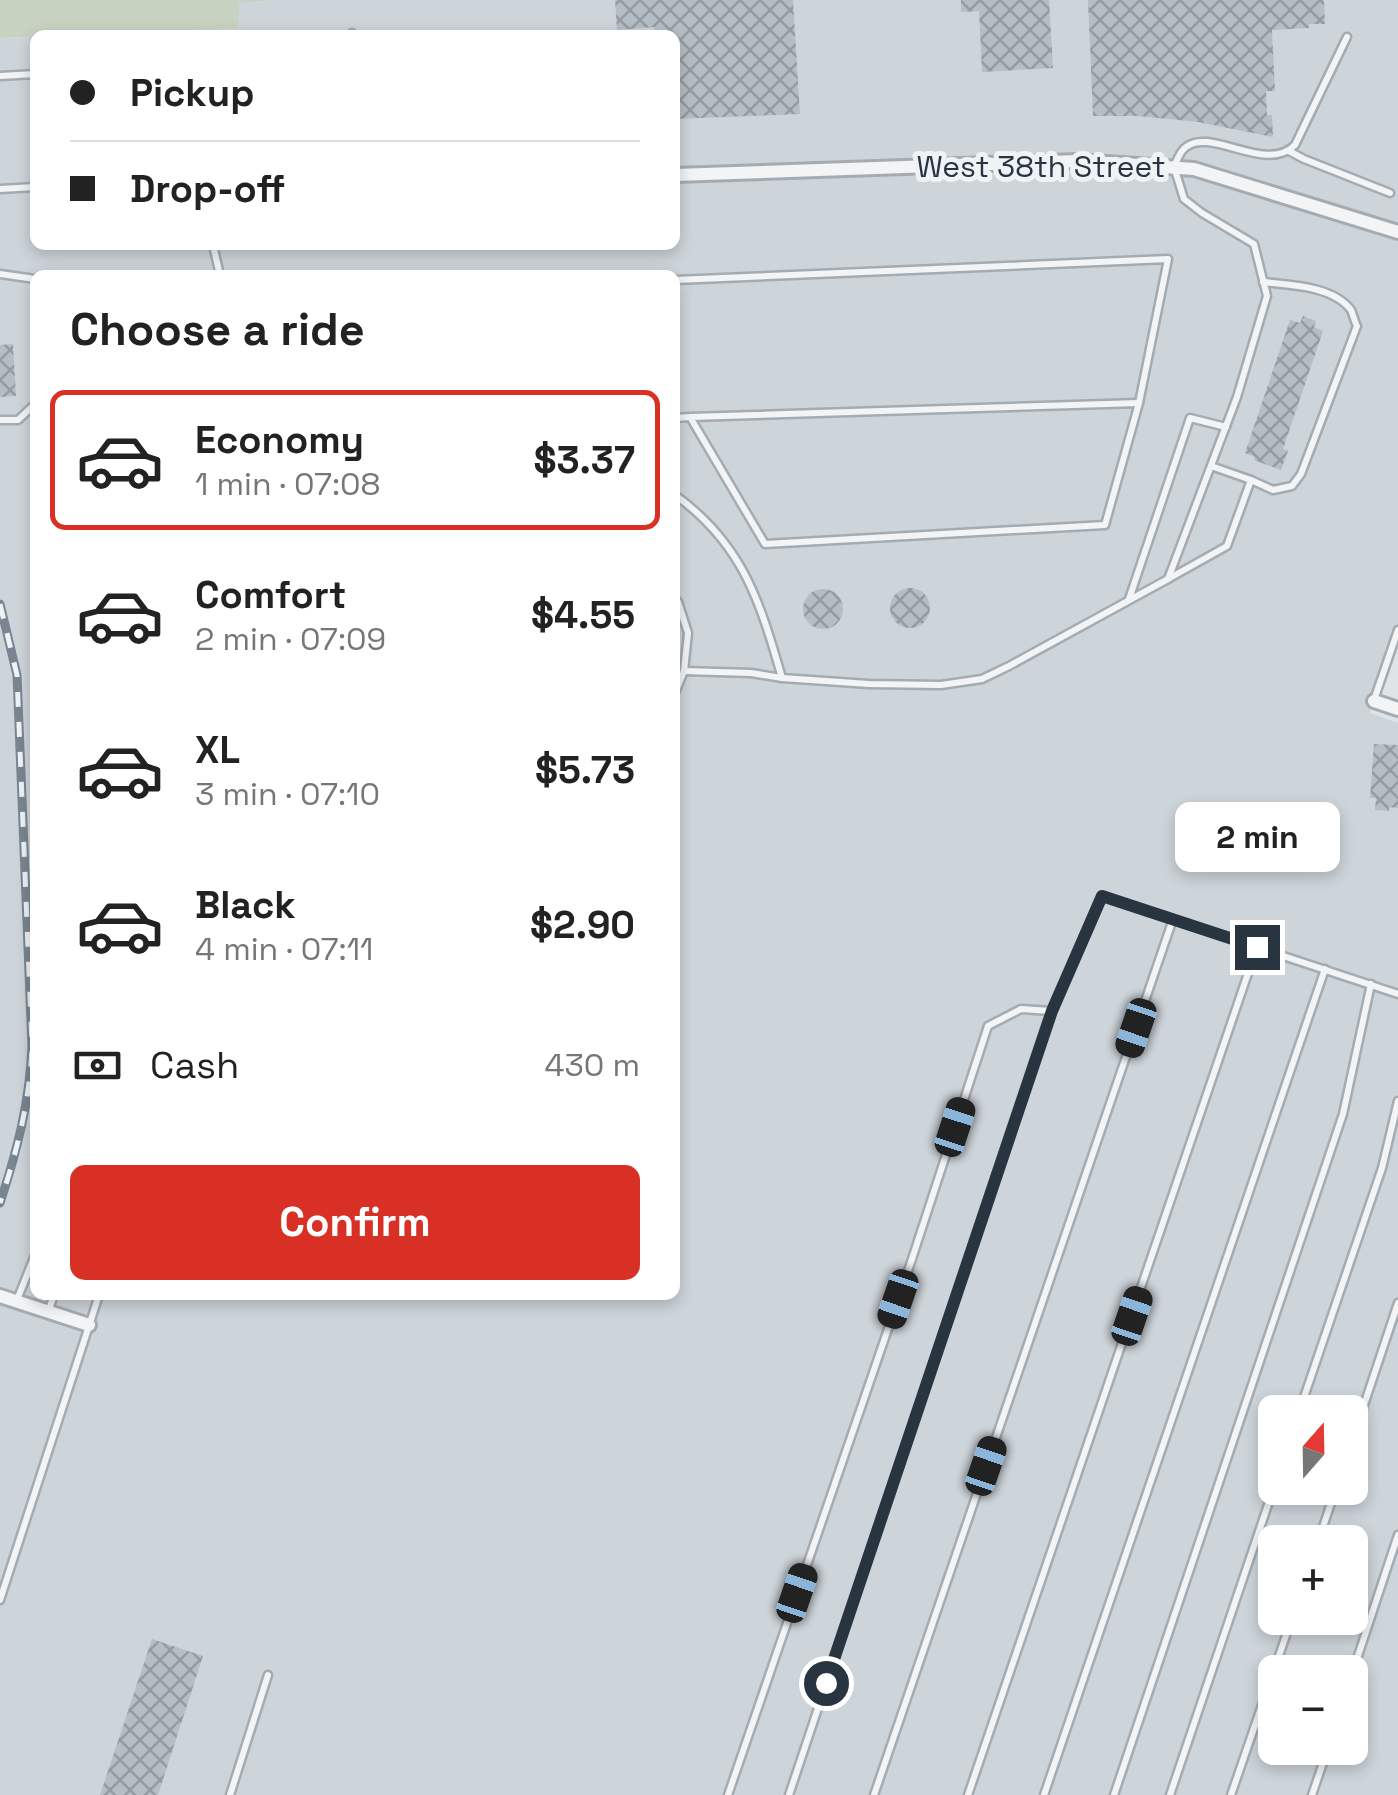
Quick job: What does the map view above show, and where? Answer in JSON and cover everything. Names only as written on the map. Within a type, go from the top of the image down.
[{"type":"street","name":"West 38th Street","points":[[680,174],[1078,161],[1194,168],[1398,232]]},
{"type":"street","points":[[1374,700],[1398,709]]},
{"type":"street","points":[[0,1296],[89,1325]]},
{"type":"lane","points":[[1168,579],[1237,397],[1267,296],[1254,244],[1202,214],[1184,198],[1174,167],[1184,148],[1195,142],[1268,156],[1289,151],[1347,37]]},
{"type":"lane","points":[[0,76],[30,74]]},
{"type":"lane","points":[[1289,151],[1390,193]]},
{"type":"lane","points":[[0,189],[30,187]]},
{"type":"lane","points":[[680,280],[1168,258],[1138,404],[1105,525],[765,544],[690,417]]},
{"type":"lane","points":[[0,274],[30,277]]},
{"type":"lane","points":[[1211,466],[1272,490],[1292,486],[1301,474],[1357,326],[1352,311],[1335,298],[1303,287],[1264,282]]},
{"type":"lane","points":[[680,418],[1138,404]]},
{"type":"lane","points":[[0,420],[18,420],[30,409]]},
{"type":"lane","points":[[1128,601],[1190,418],[1226,427]]},
{"type":"lane","points":[[684,671],[869,684],[941,685],[982,678],[1226,546],[1250,480]]},
{"type":"lane","points":[[680,499],[714,528],[734,553],[760,609],[782,678]]},
{"type":"lane","points":[[680,608],[688,633],[680,681]]},
{"type":"lane","points":[[1374,700],[1398,630]]},
{"type":"lane","points":[[789,1795],[1052,1011],[1102,896],[1398,994]]},
{"type":"lane","points":[[874,1795],[1173,919]]},
{"type":"lane","points":[[968,1795],[1257,947]]},
{"type":"lane","points":[[1044,1795],[1325,969]]},
{"type":"lane","points":[[1114,1795],[1343,1114],[1370,984]]},
{"type":"lane","points":[[728,1795],[988,1026],[1021,1010],[1052,1011]]},
{"type":"lane","points":[[1305,1395],[1382,1168],[1398,1101]]},
{"type":"lane","points":[[16,1302],[30,1267]]},
{"type":"lane","points":[[48,1312],[52,1300]]},
{"type":"lane","points":[[0,1600],[98,1300]]},
{"type":"lane","points":[[1367,1395],[1398,1303]]},
{"type":"lane","points":[[1170,1795],[1268,1505]]},
{"type":"lane","points":[[1358,1655],[1398,1535]]},
{"type":"lane","points":[[1232,1795],[1286,1635]]},
{"type":"lane","points":[[230,1795],[268,1675]]},
{"type":"lane","points":[[1312,1795],[1322,1765]]},
{"type":"shaded area","points":[[278,0],[1398,0],[1398,630],[1370,713],[1398,723],[1398,1795],[0,1795],[0,38],[30,37],[30,250],[680,250],[680,30],[188,30],[237,28],[238,3]]},
{"type":"green space","points":[[0,0],[278,0],[239,3],[238,28],[30,30],[30,37],[0,38]]},
{"type":"building","points":[[615,0],[793,0],[800,114],[680,119],[680,30],[617,30]]},
{"type":"building","points":[[961,0],[1049,0],[1053,68],[982,72],[979,11],[961,12]]},
{"type":"building","points":[[1088,0],[1324,0],[1325,24],[1272,30],[1275,91],[1266,91],[1273,137],[1198,122],[1093,116]]},
{"type":"building","points":[[1303,316],[1316,321],[1314,327],[1323,331],[1283,449],[1288,451],[1281,470],[1245,453],[1290,320],[1300,323]]},
{"type":"building","points":[[13,344],[16,396],[0,397],[0,345]]},
{"type":"building","points":[[910,588],[924,594],[930,608],[924,622],[910,628],[896,622],[890,608],[896,594]]},
{"type":"building","points":[[823,589],[837,595],[843,609],[837,623],[823,629],[809,623],[803,609],[809,595]]},
{"type":"building","points":[[1374,744],[1398,745],[1398,808],[1389,807],[1389,811],[1375,810],[1376,798],[1370,798]]},
{"type":"building","points":[[152,1639],[203,1656],[158,1795],[100,1795]]},
{"type":"railway","points":[[0,604],[17,675],[30,997]]},
{"type":"railway","points":[[0,1203],[22,1126],[30,1073]]},
{"type":"route","points":[[826,1683],[1052,1011],[1102,896],[1257,947]]}]
